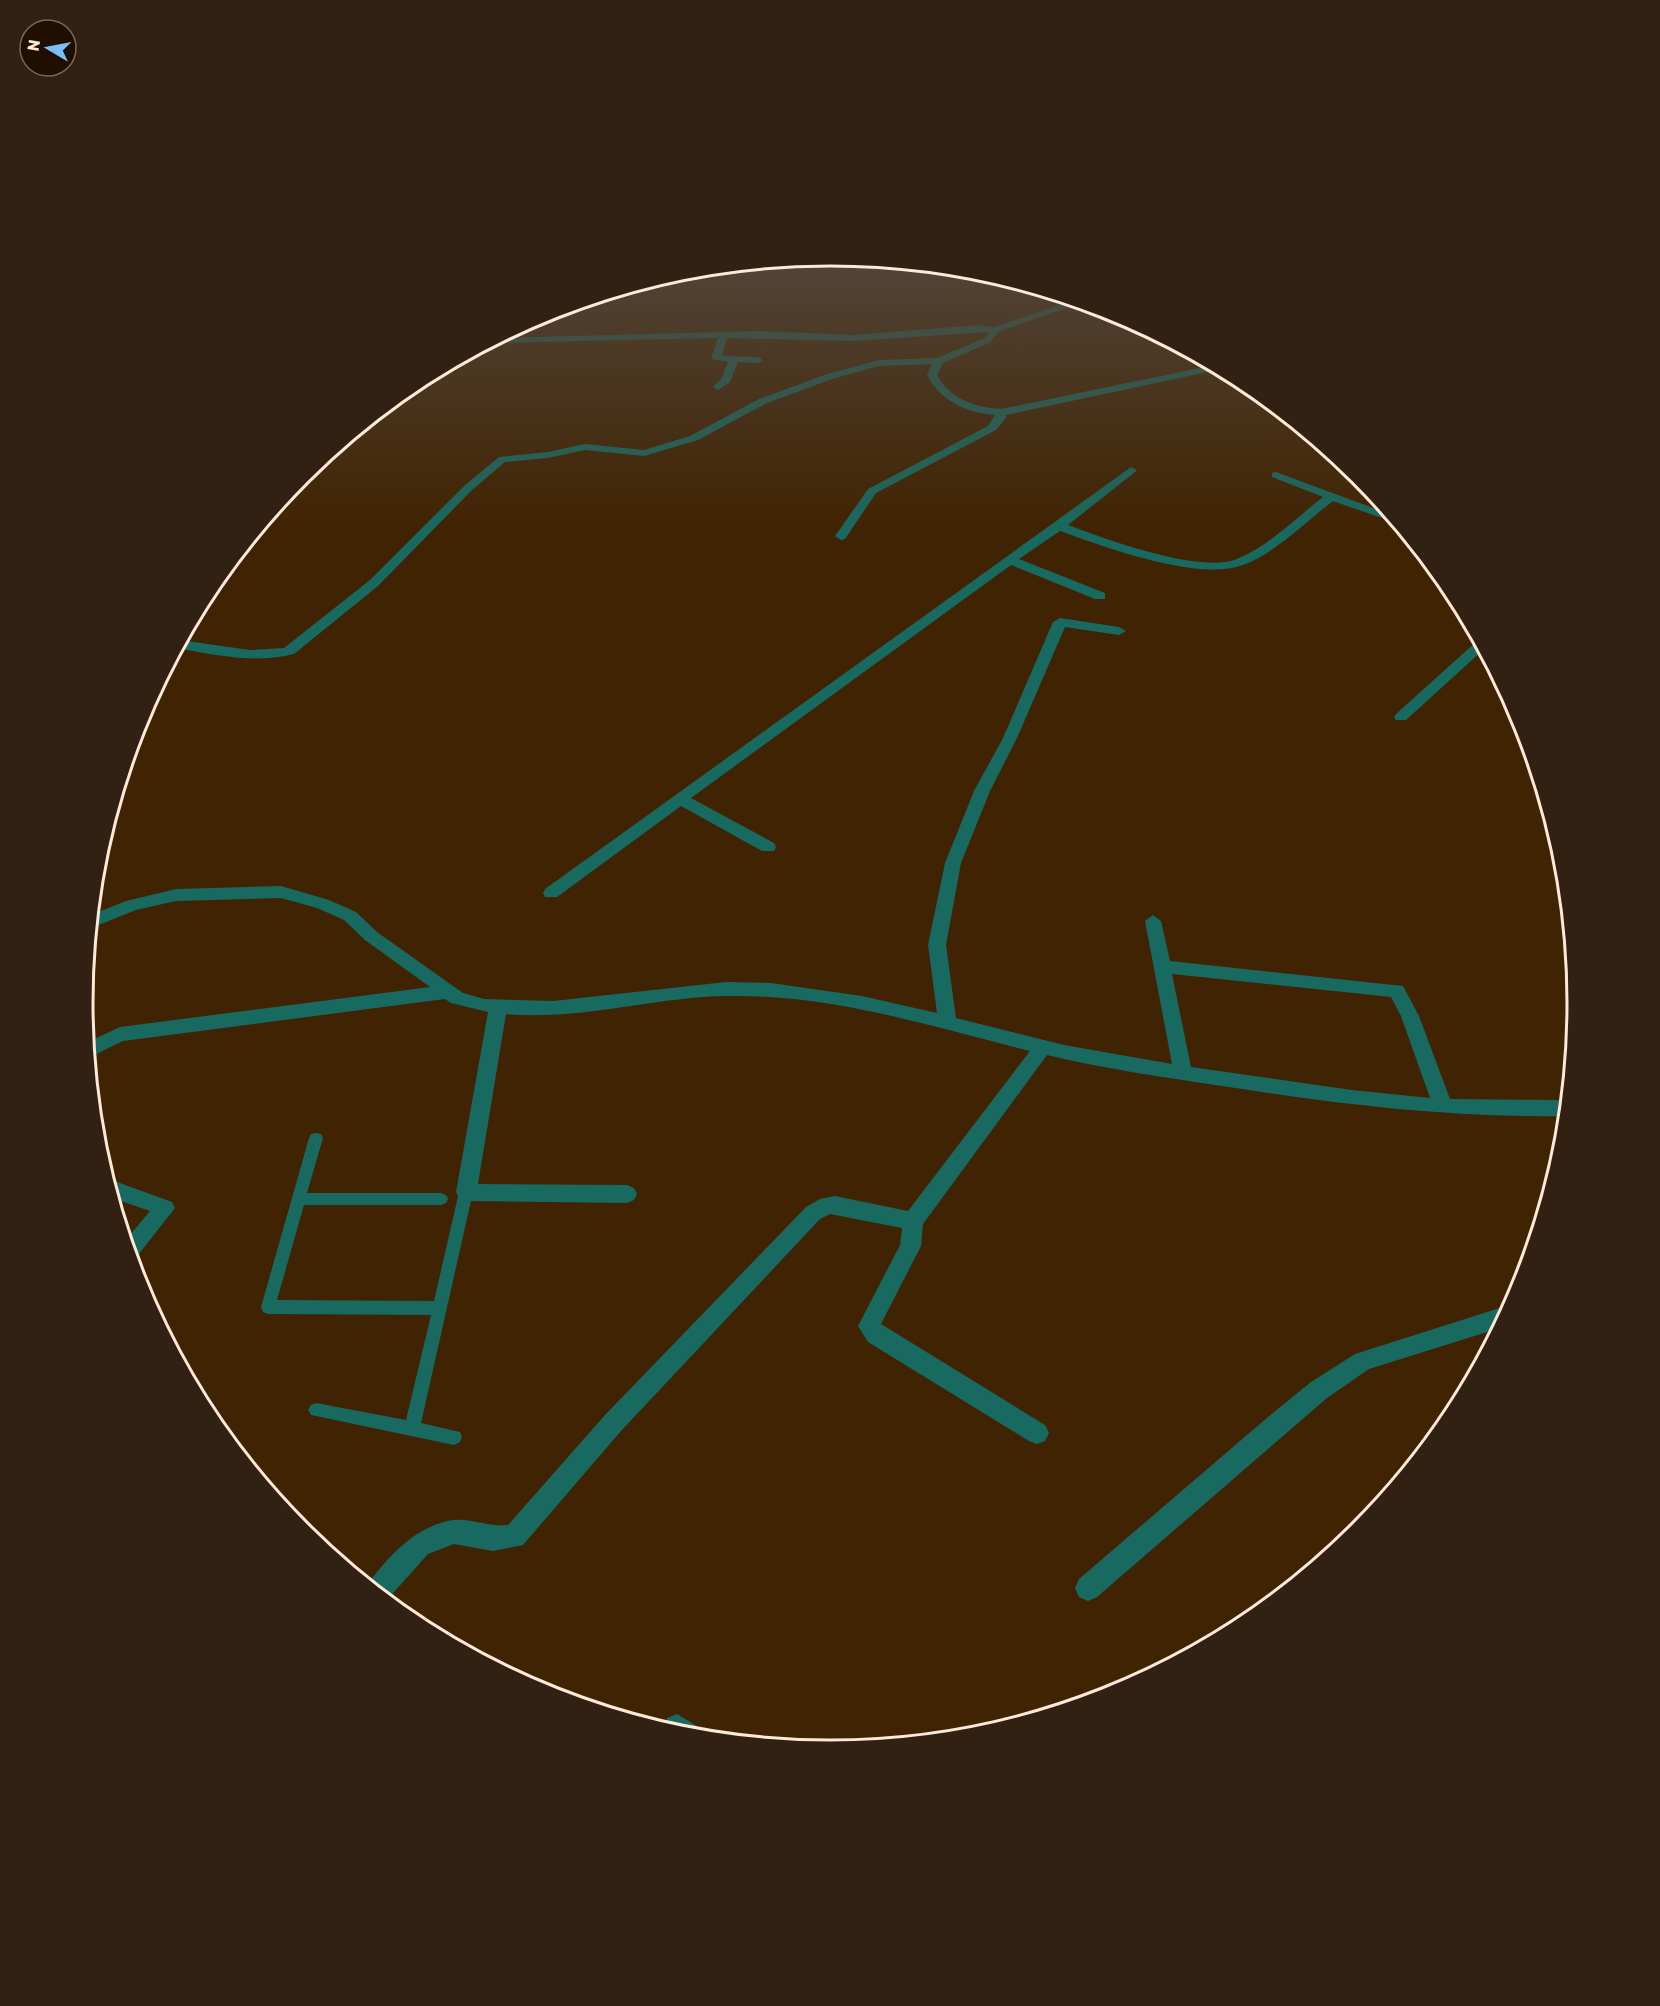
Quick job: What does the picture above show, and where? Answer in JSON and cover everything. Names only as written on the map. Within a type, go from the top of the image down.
[{"type":"street","points":[[720,345],[716,359],[758,360]]},
{"type":"street","points":[[186,645],[281,655],[289,651],[374,583],[468,488],[495,463],[503,459],[548,455],[585,447],[644,453],[694,438],[763,401],[831,376],[879,363],[939,361],[977,345]]},
{"type":"street","points":[[718,387],[726,380],[734,360]]},
{"type":"street","points":[[939,361],[932,375],[937,387],[967,405],[986,412],[1000,413],[1206,369]]},
{"type":"street","points":[[841,536],[864,499],[872,491],[992,428],[1001,418],[1000,413]]},
{"type":"street","points":[[551,892],[1059,526],[1131,470]]},
{"type":"street","points":[[1276,475],[1383,516]]},
{"type":"street","points":[[1059,526],[1140,553],[1226,567],[1248,559],[1331,496]]},
{"type":"street","points":[[1010,560],[1100,596]]},
{"type":"street","points":[[947,1021],[938,945],[941,916],[953,863],[982,791],[1010,738],[1060,622],[1119,631]]},
{"type":"street","points":[[1401,717],[1476,649]]},
{"type":"street","points":[[680,799],[768,847]]},
{"type":"street","points":[[98,919],[132,905],[176,895],[280,892],[323,904],[350,916],[371,936],[439,985],[445,992]]},
{"type":"street","points":[[1153,921],[1183,1073]]},
{"type":"street","points":[[1162,967],[1397,991],[1410,1016],[1443,1107]]},
{"type":"street","points":[[95,1047],[120,1035],[445,992],[482,1006],[576,1008],[717,987],[797,993],[886,1006],[1043,1047],[1183,1073],[1347,1099],[1443,1107],[1560,1108]]},
{"type":"street","points":[[498,1006],[466,1192],[627,1194]]},
{"type":"street","points":[[1038,1433],[876,1335],[869,1326],[910,1246],[913,1221],[1043,1047]]},
{"type":"street","points":[[117,1191],[165,1208],[134,1245]]},
{"type":"street","points":[[381,1588],[420,1544],[454,1532],[493,1539],[514,1536],[613,1423],[813,1213],[827,1205],[835,1205],[913,1221]]},
{"type":"street","points":[[1088,1588],[1276,1425],[1319,1390],[1364,1360],[1495,1319]]},
{"type":"lane","points":[[316,1138],[268,1307],[439,1308]]},
{"type":"lane","points":[[412,1427],[466,1192]]},
{"type":"lane","points":[[298,1199],[441,1199]]},
{"type":"lane","points":[[316,1410],[454,1437]]}]
